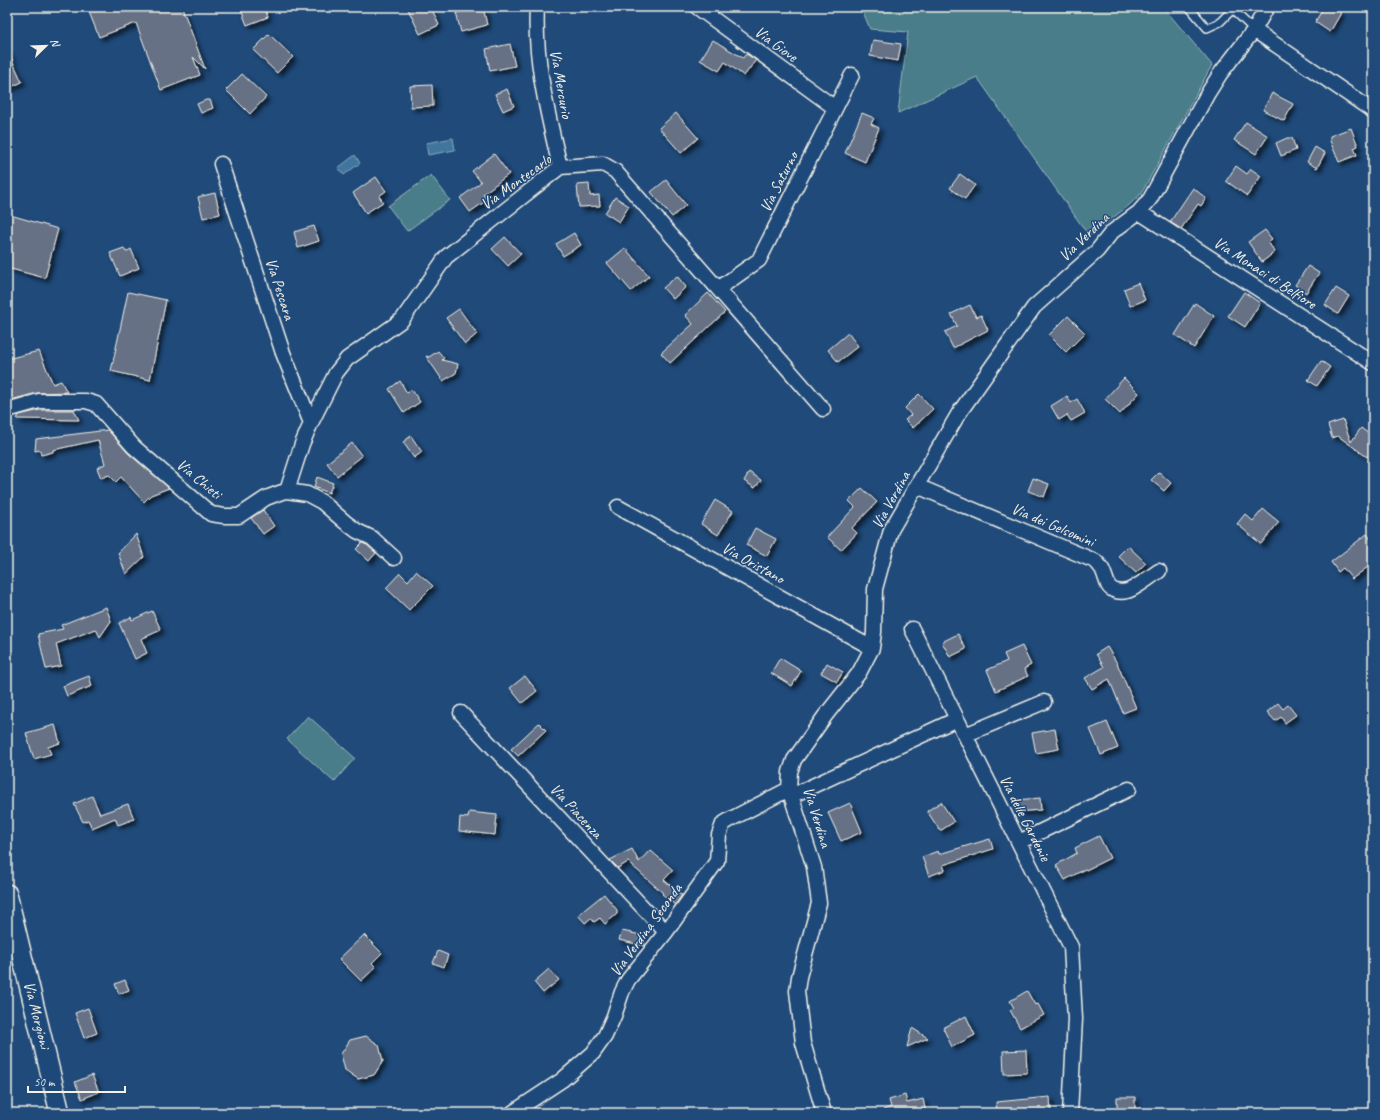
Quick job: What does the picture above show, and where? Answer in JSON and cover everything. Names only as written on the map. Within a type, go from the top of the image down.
[{"type":"main road","name":"Via Morgioni","points":[[7,894],[11,923],[60,1113]]},
{"type":"street","name":"Via Mercurio","points":[[537,7],[536,26],[539,72],[560,167]]},
{"type":"street","name":"Via Giove","points":[[697,7],[835,108]]},
{"type":"street","name":"Via Verdina","points":[[824,1113],[803,1043],[797,991],[799,977],[819,903],[814,867],[790,793],[790,772],[794,760],[824,716],[859,673],[872,648],[875,589],[891,530],[959,414],[1034,306],[1097,251],[1112,232],[1139,212],[1150,199],[1220,74],[1254,30],[1267,7]]},
{"type":"street","points":[[1254,30],[1373,110]]},
{"type":"street","name":"Via Saturno","points":[[718,289],[759,260],[852,75]]},
{"type":"street","name":"Via Pescara","points":[[221,164],[283,353],[311,423]]},
{"type":"street","name":"Via Montecarlo","points":[[287,491],[302,444],[311,423],[336,373],[346,359],[402,320],[446,257],[560,167],[603,164],[615,171],[823,409]]},
{"type":"street","name":"Via Monaci di Belfiore","points":[[1139,212],[1373,363]]},
{"type":"street","name":"Via Chieti","points":[[7,410],[39,401],[86,401],[96,404],[134,447],[211,514],[239,516],[266,498],[282,492],[287,491],[307,494],[322,502],[351,527],[372,538],[394,558]]},
{"type":"street","name":"Via dei Gelsomini","points":[[918,486],[1095,561],[1105,572],[1108,586],[1112,590],[1118,592],[1128,591],[1159,571]]},
{"type":"street","name":"Via Oristano","points":[[618,508],[872,648]]},
{"type":"street","name":"Via delle Gardenie","points":[[912,629],[1071,947],[1075,1019],[1070,1113]]},
{"type":"street","points":[[965,735],[1044,702]]},
{"type":"street","name":"Via Piacenza","points":[[461,713],[666,932]]},
{"type":"street","points":[[790,793],[957,719]]},
{"type":"street","points":[[1018,842],[1129,789]]},
{"type":"street","name":"Via Verdina Seconda","points":[[512,1113],[562,1080],[593,1053],[608,1029],[628,980],[666,932],[717,861],[720,835],[723,824],[790,793]]},
{"type":"lane","points":[[1189,7],[1207,28],[1220,22],[1232,8],[1254,30]]},
{"type":"green space","points":[[861,7],[1163,7],[1212,65],[1141,194],[1089,236],[977,77],[898,113],[908,32],[870,29]]},
{"type":"green space","points":[[431,175],[450,200],[407,231],[388,206]]},
{"type":"green space","points":[[308,716],[355,758],[334,782],[287,739]]},
{"type":"water","points":[[453,138],[455,150],[428,155],[426,143]]},
{"type":"water","points":[[355,155],[360,163],[344,175],[338,168]]},
{"type":"building","points":[[87,7],[182,7],[205,69],[193,57],[200,75],[161,90],[136,23],[99,37]]},
{"type":"building","points":[[240,7],[264,7],[268,17],[247,25]]},
{"type":"building","points":[[407,7],[431,7],[439,25],[420,34]]},
{"type":"building","points":[[483,7],[487,25],[461,32],[456,13]]},
{"type":"building","points":[[1324,7],[1332,7],[1341,13],[1330,32],[1315,22]]},
{"type":"building","points":[[269,34],[293,57],[277,73],[253,50]]},
{"type":"building","points":[[713,40],[743,58],[746,54],[756,60],[744,76],[725,62],[719,71],[700,60]]},
{"type":"building","points":[[873,40],[901,44],[898,61],[870,56]]},
{"type":"building","points":[[510,44],[515,66],[490,71],[486,49]]},
{"type":"building","points":[[7,49],[22,82],[7,89]]},
{"type":"building","points":[[242,74],[266,97],[250,114],[226,90]]},
{"type":"building","points":[[432,85],[433,106],[411,107],[410,86]]},
{"type":"building","points":[[507,89],[514,106],[503,111],[495,94]]},
{"type":"building","points":[[1272,93],[1293,104],[1284,121],[1263,110]]},
{"type":"building","points":[[210,100],[213,108],[201,113],[197,104]]},
{"type":"building","points":[[676,113],[698,138],[681,153],[659,128]]},
{"type":"building","points":[[862,113],[874,118],[871,124],[879,128],[865,162],[845,153]]},
{"type":"building","points":[[1246,122],[1268,136],[1256,154],[1234,140]]},
{"type":"building","points":[[1351,128],[1358,146],[1354,148],[1357,155],[1339,162],[1330,141],[1330,136]]},
{"type":"building","points":[[1287,138],[1292,138],[1296,150],[1281,156],[1276,143]]},
{"type":"building","points":[[1315,147],[1325,153],[1317,168],[1307,162]]},
{"type":"building","points":[[494,154],[509,174],[483,194],[487,200],[470,212],[460,198],[481,182],[472,171]]},
{"type":"building","points":[[1236,166],[1247,174],[1251,169],[1261,176],[1247,196],[1226,181]]},
{"type":"building","points":[[960,174],[975,185],[965,199],[950,188]]},
{"type":"building","points":[[376,177],[386,191],[379,196],[383,202],[366,213],[353,193]]},
{"type":"building","points":[[666,180],[686,205],[672,217],[651,192]]},
{"type":"building","points":[[589,184],[590,196],[599,195],[600,206],[579,207],[577,185]]},
{"type":"building","points":[[1193,188],[1206,198],[1201,206],[1198,204],[1181,229],[1170,222]]},
{"type":"building","points":[[215,193],[220,214],[203,218],[198,197]]},
{"type":"building","points":[[615,197],[629,206],[619,222],[605,213]]},
{"type":"building","points":[[7,214],[58,229],[45,278],[7,268]]},
{"type":"building","points":[[314,226],[319,241],[298,248],[294,232]]},
{"type":"building","points":[[1265,230],[1272,239],[1268,242],[1275,252],[1262,262],[1248,242]]},
{"type":"building","points":[[574,233],[581,245],[563,256],[556,244]]},
{"type":"building","points":[[505,237],[521,254],[508,266],[492,249]]},
{"type":"building","points":[[124,248],[126,252],[131,249],[139,268],[120,276],[110,253]]},
{"type":"building","points":[[625,248],[649,276],[631,291],[607,263]]},
{"type":"building","points":[[1308,266],[1319,273],[1306,293],[1295,285]]},
{"type":"building","points":[[677,276],[686,287],[673,299],[663,288]]},
{"type":"building","points":[[1138,283],[1145,300],[1130,306],[1124,289]]},
{"type":"building","points":[[1336,288],[1349,296],[1338,314],[1325,305]]},
{"type":"building","points":[[128,292],[166,300],[150,380],[111,371]]},
{"type":"building","points":[[1244,292],[1260,303],[1245,327],[1228,316]]},
{"type":"building","points":[[708,293],[725,312],[670,363],[661,353],[693,324],[685,315]]},
{"type":"building","points":[[1195,303],[1214,316],[1194,348],[1175,335]]},
{"type":"building","points":[[970,305],[976,317],[981,315],[988,330],[953,348],[945,332],[957,326],[951,314]]},
{"type":"building","points":[[459,309],[477,334],[465,344],[446,318]]},
{"type":"building","points":[[1068,316],[1085,333],[1066,352],[1049,335]]},
{"type":"building","points":[[848,333],[858,346],[838,362],[828,350]]},
{"type":"building","points":[[39,351],[53,384],[61,381],[67,392],[37,393],[7,401],[7,359]]},
{"type":"building","points":[[438,351],[444,358],[442,360],[458,364],[456,373],[443,381],[426,356],[429,357]]},
{"type":"building","points":[[1321,361],[1330,367],[1317,386],[1308,380]]},
{"type":"building","points":[[1124,378],[1139,393],[1120,414],[1105,399]]},
{"type":"building","points":[[400,381],[407,393],[412,390],[420,402],[404,413],[389,389]]},
{"type":"building","points":[[919,394],[933,409],[913,428],[905,420],[911,415],[905,408]]},
{"type":"building","points":[[1067,396],[1071,403],[1077,399],[1085,413],[1071,421],[1067,415],[1059,420],[1051,406]]},
{"type":"building","points":[[40,410],[74,410],[79,420],[17,419],[19,415]]},
{"type":"building","points":[[1343,420],[1351,442],[1361,428],[1373,437],[1373,450],[1367,457],[1338,436],[1332,438],[1328,425]]},
{"type":"building","points":[[108,430],[128,453],[169,488],[151,495],[144,502],[121,477],[116,482],[109,475],[101,478],[97,468],[105,464],[98,440],[53,450],[53,452],[41,455],[40,450],[35,451],[36,439]]},
{"type":"building","points":[[411,436],[422,452],[414,458],[403,442]]},
{"type":"building","points":[[352,443],[362,456],[337,476],[327,463]]},
{"type":"building","points":[[749,472],[761,480],[755,488],[744,481]]},
{"type":"building","points":[[1159,472],[1171,483],[1164,491],[1151,480]]},
{"type":"building","points":[[317,477],[333,483],[329,493],[314,487]]},
{"type":"building","points":[[1033,478],[1049,484],[1044,497],[1028,491]]},
{"type":"building","points":[[862,488],[877,502],[852,528],[857,533],[841,550],[827,537],[855,507],[849,501]]},
{"type":"building","points":[[715,500],[733,511],[718,535],[701,524]]},
{"type":"building","points":[[1263,509],[1279,522],[1261,544],[1237,524],[1245,514],[1253,521]]},
{"type":"building","points":[[263,510],[274,526],[263,534],[251,518]]},
{"type":"building","points":[[755,528],[776,539],[767,556],[746,545]]},
{"type":"building","points":[[136,534],[144,557],[126,574],[118,553]]},
{"type":"building","points":[[1367,534],[1373,542],[1373,563],[1352,579],[1343,568],[1338,572],[1331,562]]},
{"type":"building","points":[[362,543],[367,545],[376,553],[369,561],[356,549]]},
{"type":"building","points":[[1128,546],[1146,563],[1136,573],[1118,556]]},
{"type":"building","points":[[416,571],[433,586],[409,610],[386,588],[400,573],[408,581]]},
{"type":"building","points":[[106,607],[111,621],[100,637],[96,629],[56,644],[61,666],[46,669],[38,634],[63,629],[61,625]]},
{"type":"building","points":[[152,611],[161,630],[141,639],[147,653],[135,659],[119,623],[131,617],[132,620]]},
{"type":"building","points":[[958,634],[966,649],[950,657],[942,642]]},
{"type":"building","points":[[1022,646],[1031,665],[1024,669],[1028,676],[996,691],[987,670],[1007,661],[1004,654]]},
{"type":"building","points":[[1107,647],[1117,663],[1136,708],[1123,713],[1109,679],[1092,689],[1085,678],[1104,667],[1096,654]]},
{"type":"building","points":[[780,658],[801,671],[792,686],[771,673]]},
{"type":"building","points":[[827,663],[843,672],[837,682],[821,673]]},
{"type":"building","points":[[89,676],[92,686],[67,696],[63,686]]},
{"type":"building","points":[[525,676],[537,691],[522,703],[510,688]]},
{"type":"building","points":[[1278,703],[1283,709],[1288,705],[1296,715],[1285,723],[1281,717],[1275,721],[1267,712]]},
{"type":"building","points":[[1107,722],[1118,748],[1101,755],[1090,729]]},
{"type":"building","points":[[539,723],[546,730],[518,756],[511,749]]},
{"type":"building","points":[[55,725],[60,743],[48,747],[51,754],[34,759],[26,733]]},
{"type":"building","points":[[1055,729],[1059,749],[1036,753],[1032,733]]},
{"type":"building","points":[[92,796],[100,814],[128,804],[134,819],[118,825],[115,818],[92,828],[88,820],[83,822],[74,804]]},
{"type":"building","points":[[1040,798],[1041,810],[1016,812],[1015,800]]},
{"type":"building","points":[[941,802],[954,822],[940,831],[927,811]]},
{"type":"building","points":[[850,803],[862,832],[841,841],[828,813]]},
{"type":"building","points":[[469,812],[497,815],[495,835],[459,831],[460,817],[468,818]]},
{"type":"building","points":[[1099,836],[1110,858],[1065,880],[1056,865],[1077,853],[1075,848]]},
{"type":"building","points":[[990,839],[993,849],[943,865],[945,870],[929,876],[922,857],[938,851],[939,854]]},
{"type":"building","points":[[632,849],[639,862],[650,850],[673,870],[664,880],[682,895],[675,905],[628,862],[618,868],[610,860]]},
{"type":"building","points":[[604,894],[617,910],[617,914],[605,924],[600,918],[594,922],[591,918],[585,923],[578,915]]},
{"type":"building","points":[[622,931],[646,936],[644,946],[619,940]]},
{"type":"building","points":[[364,935],[382,953],[372,963],[376,967],[361,981],[339,959]]},
{"type":"building","points":[[438,951],[448,955],[444,967],[433,963]]},
{"type":"building","points":[[549,969],[559,980],[543,993],[534,982]]},
{"type":"building","points":[[125,980],[129,990],[119,994],[115,984]]},
{"type":"building","points":[[1027,991],[1035,1005],[1038,1004],[1044,1015],[1020,1028],[1010,1010],[1014,1008],[1010,1001]]},
{"type":"building","points":[[88,1008],[97,1033],[84,1038],[75,1013]]},
{"type":"building","points":[[966,1016],[975,1035],[952,1047],[943,1028]]},
{"type":"building","points":[[912,1028],[928,1038],[907,1047]]},
{"type":"building","points":[[366,1036],[379,1045],[383,1061],[374,1075],[358,1079],[345,1070],[341,1054],[350,1040]]},
{"type":"building","points":[[1026,1050],[1027,1073],[1004,1074],[1003,1051]]},
{"type":"building","points":[[92,1075],[99,1092],[82,1099],[75,1082]]},
{"type":"building","points":[[905,1095],[907,1103],[923,1099],[926,1113],[883,1113],[883,1110],[891,1107],[889,1100]]},
{"type":"building","points":[[1050,1097],[1051,1112],[997,1113],[996,1102]]},
{"type":"building","points":[[1117,1097],[1135,1097],[1135,1110],[1117,1109]]}]
